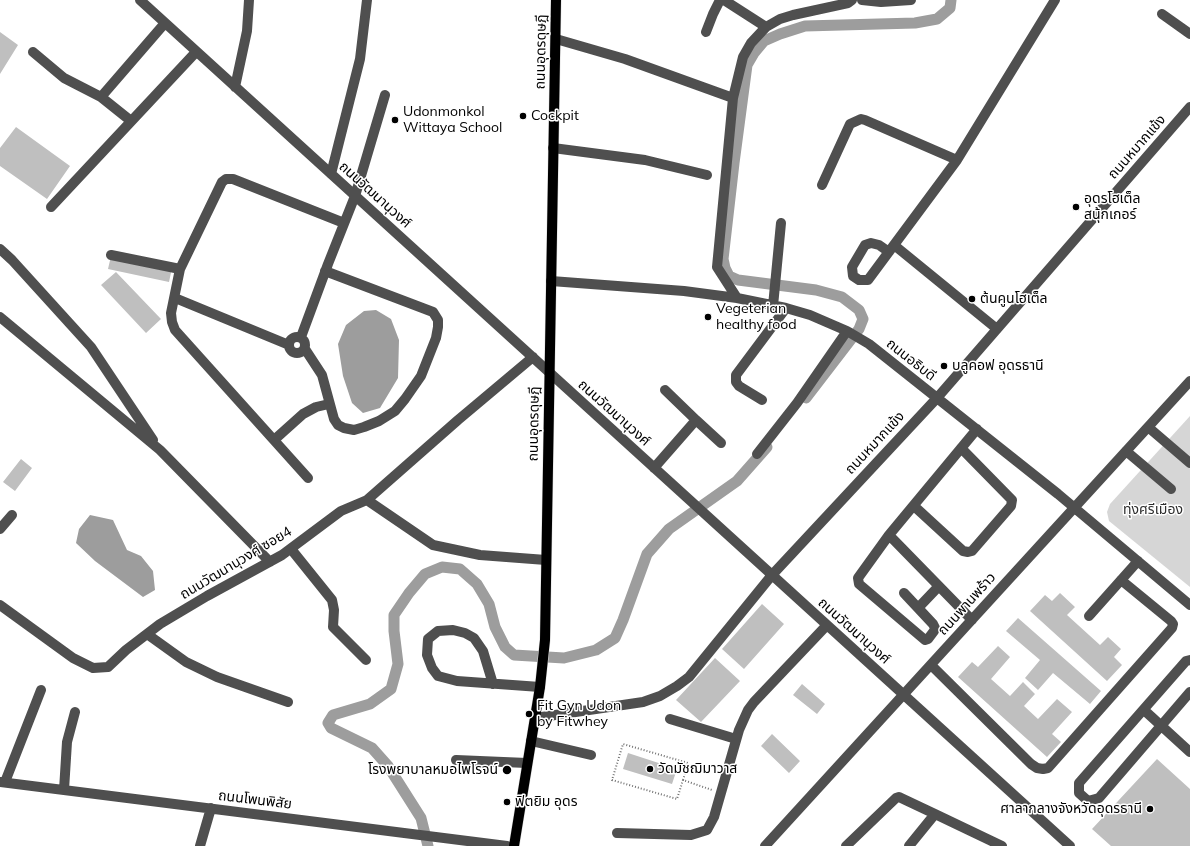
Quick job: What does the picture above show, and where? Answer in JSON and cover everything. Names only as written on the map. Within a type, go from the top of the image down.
[{"type":"main road","name":"ถนนอุดรดุษฎี","points":[[514,846],[540,687],[544,640],[556,0]]},
{"type":"street","name":"ถนนวัฒนานุวงศ์","points":[[140,0],[549,374],[1070,846]]},
{"type":"street","points":[[235,87],[247,31],[249,0]]},
{"type":"street","points":[[331,174],[360,59],[368,0]]},
{"type":"street","points":[[706,32],[712,14],[720,0]]},
{"type":"street","points":[[724,0],[766,27]]},
{"type":"street","points":[[737,298],[717,267],[733,98],[743,57],[751,43],[766,27],[780,19],[848,3],[852,0]]},
{"type":"street","points":[[862,0],[881,2],[911,0]]},
{"type":"street","points":[[997,329],[891,248],[957,160],[1054,0]]},
{"type":"street","points":[[1162,14],[1190,34]]},
{"type":"street","points":[[102,97],[165,23]]},
{"type":"street","points":[[556,39],[625,59],[733,98]]},
{"type":"street","points":[[33,52],[64,78],[102,97],[131,121]]},
{"type":"street","points":[[52,207],[196,52]]},
{"type":"street","points":[[301,337],[355,196],[385,95]]},
{"type":"street","name":"ถนนหมากแข้ง","points":[[535,718],[643,702],[671,690],[689,676],[772,575],[936,398],[1190,107]]},
{"type":"street","points":[[822,185],[850,124],[861,120],[865,120],[957,160]]},
{"type":"street","points":[[554,148],[645,160],[707,175]]},
{"type":"street","points":[[308,478],[175,330],[171,314],[180,269],[222,182],[226,179],[233,179],[344,223]]},
{"type":"street","points":[[773,306],[781,223]]},
{"type":"street","points":[[0,249],[12,260],[91,346],[160,450]]},
{"type":"street","points":[[111,255],[180,269]]},
{"type":"street","points":[[301,337],[305,342],[305,349],[322,375],[334,420],[344,428],[354,430],[364,428],[379,421],[395,410],[406,399],[421,376],[436,338],[438,320],[433,312],[325,271]]},
{"type":"street","name":"ถนนอธิบดี","points":[[551,282],[684,291],[737,298],[786,308],[810,315],[847,331],[869,344],[977,429],[1074,507],[1190,605]]},
{"type":"street","points":[[174,298],[289,345],[290,349],[296,353],[302,352],[305,349]]},
{"type":"street","points":[[762,400],[739,386],[736,382],[736,375],[786,308]]},
{"type":"street","points":[[0,317],[160,450],[270,562]]},
{"type":"street","points":[[757,454],[797,403],[847,331]]},
{"type":"street","points":[[289,345],[289,342],[293,338],[301,337]]},
{"type":"street","name":"ถนนวัฒนานุวงศ์ ซอย4","points":[[0,605],[73,658],[93,668],[108,667],[126,650],[160,624],[291,549],[340,511],[367,500],[458,420],[533,358]]},
{"type":"street","name":"ถนนพานพร้าว","points":[[765,846],[1190,381]]},
{"type":"street","points":[[666,390],[721,443]]},
{"type":"street","points":[[274,440],[303,414],[316,407],[329,404]]},
{"type":"street","points":[[654,468],[696,420]]},
{"type":"street","points":[[1148,427],[1190,463]]},
{"type":"street","points":[[904,593],[933,624],[935,628],[928,639],[925,640],[859,584],[858,578],[889,536],[977,429]]},
{"type":"street","points":[[914,506],[963,551],[968,552],[972,551],[1011,506],[1012,500],[961,448]]},
{"type":"street","points":[[1126,451],[1171,489]]},
{"type":"street","points":[[367,500],[434,545],[480,555],[546,560]]},
{"type":"street","points":[[0,528],[12,515]]},
{"type":"street","points":[[889,536],[972,620]]},
{"type":"street","points":[[291,549],[332,600],[334,610],[334,627],[366,660]]},
{"type":"street","points":[[1089,616],[1138,561]]},
{"type":"street","points":[[931,665],[1032,764],[1037,768],[1048,768],[1172,628],[1173,624],[1171,621],[1121,580]]},
{"type":"street","points":[[918,608],[938,586]]},
{"type":"street","points":[[617,833],[691,835],[707,830],[714,817],[736,739],[744,718],[754,702],[827,625]]},
{"type":"street","points":[[493,684],[483,651],[474,638],[465,633],[438,631],[428,639],[427,655],[432,668],[438,676],[457,681],[493,684],[540,687]]},
{"type":"street","points":[[147,634],[186,662],[217,677],[288,702]]},
{"type":"street","points":[[1190,660],[1186,661],[1079,783],[1079,793],[1088,802],[1099,798],[1190,692]]},
{"type":"street","points":[[3,782],[41,690]]},
{"type":"street","points":[[1144,710],[1188,748]]},
{"type":"street","points":[[64,790],[67,742],[75,712]]},
{"type":"street","points":[[670,719],[736,739]]},
{"type":"street","points":[[531,741],[591,755]]},
{"type":"street","points":[[456,760],[527,763]]},
{"type":"street","name":"ถนนโพนพิสัย","points":[[3,782],[507,846]]},
{"type":"street","points":[[846,846],[893,799],[899,797],[1002,846]]},
{"type":"street","points":[[200,846],[211,808]]},
{"type":"street","points":[[909,846],[935,814]]},
{"type":"path","points":[[623,744],[688,763],[683,780],[677,799],[612,780],[623,744]]},
{"type":"path","points":[[683,780],[721,792]]},
{"type":"green space","name":"ทุ่งศรีเมือง","points":[[1190,416],[1190,587],[1109,521],[1107,512],[1110,504]]},
{"type":"shaded area","points":[[376,310],[391,319],[399,340],[398,378],[380,408],[363,413],[352,403],[343,376],[338,344],[346,325],[364,311]]},
{"type":"shaded area","points":[[90,515],[113,520],[127,550],[141,556],[153,571],[155,590],[143,597],[95,561],[76,543],[79,529]]},
{"type":"building","points":[[0,32],[18,45],[0,74]]},
{"type":"building","points":[[16,127],[70,166],[47,199],[0,166],[0,148]]},
{"type":"building","points":[[111,256],[172,268],[169,282],[108,269]]},
{"type":"building","points":[[116,272],[161,319],[146,333],[101,285]]},
{"type":"building","points":[[21,459],[32,468],[15,491],[3,482]]},
{"type":"building","points":[[1060,593],[1075,607],[1067,615],[1100,645],[1108,637],[1121,649],[1114,657],[1122,665],[1107,681],[1030,611],[1045,595],[1052,601]]},
{"type":"building","points":[[762,604],[784,624],[744,669],[722,649]]},
{"type":"building","points":[[1018,618],[1101,691],[1090,704],[1053,673],[1038,690],[1025,678],[1040,660],[1006,631]]},
{"type":"building","points":[[998,646],[1010,657],[991,679],[1010,696],[1023,682],[1035,694],[1024,706],[1038,719],[1057,699],[1072,712],[1052,734],[1061,742],[1047,757],[958,677],[972,662],[978,667]]},
{"type":"building","points":[[715,658],[740,681],[701,722],[676,700]]},
{"type":"building","points":[[802,684],[825,704],[817,714],[793,695]]},
{"type":"building","points":[[772,734],[800,761],[789,773],[761,746]]},
{"type":"building","name":"วัดมัชฌิมาวาส","points":[[628,753],[677,769],[672,784],[623,769]]},
{"type":"building","name":"ศาลากลางจังหวัดอุดรธานี","points":[[1157,759],[1190,789],[1190,846],[1111,846],[1092,829]]},
{"type":"waterway","points":[[806,398],[859,329],[863,319],[859,310],[842,297],[816,290],[738,280],[729,276],[725,268],[723,259],[747,65],[754,53],[764,41],[805,26],[915,23],[937,19],[950,8],[951,0]]},
{"type":"waterway","points":[[428,846],[421,818],[388,766],[372,748],[331,728],[328,723],[333,715],[370,704],[391,689],[398,664],[394,631],[394,615],[409,593],[425,574],[442,567],[460,569],[477,584],[489,604],[495,627],[505,647],[514,655],[564,658],[596,650],[615,638],[647,554],[669,529],[737,481],[767,447]]},
{"type":"place","name":"Cockpit","points":[[523,116]]},
{"type":"place","name":"Udonmonkol Wittaya School","points":[[395,120]]},
{"type":"place","name":"อุดรโฮเต็ล สนุ้กเกอร์","points":[[1076,207]]},
{"type":"place","name":"ต้นคูนโฮเต็ล","points":[[972,299]]},
{"type":"place","name":"Vegeterian healthy food","points":[[708,317]]},
{"type":"place","name":"บลูคอฟ อุดรธานี","points":[[944,366]]},
{"type":"place","name":"Fit Gyn Udon by Fitwhey","points":[[529,714]]},
{"type":"place","name":"วัดมัชฌิมาวาส","points":[[650,769]]},
{"type":"place","name":"โรงพยาบาลหมอไพโรจน์","points":[[507,770]]},
{"type":"place","name":"ฟิตยิม อุดร","points":[[507,802]]},
{"type":"place","name":"ศาลากลางจังหวัดอุดรธานี","points":[[1150,809]]}]
